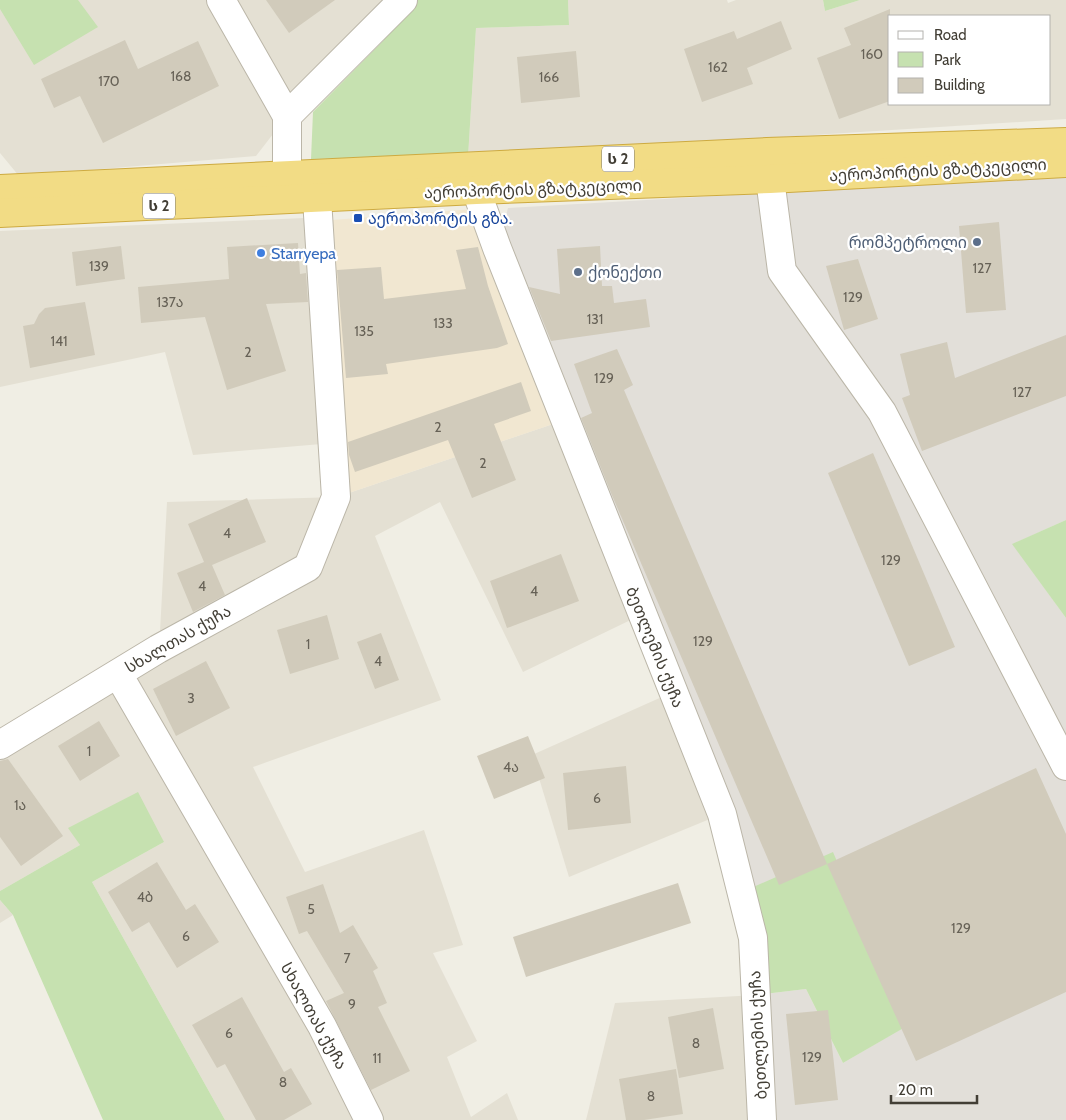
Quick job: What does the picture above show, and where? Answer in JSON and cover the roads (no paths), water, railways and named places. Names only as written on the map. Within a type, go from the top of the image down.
[{"type":"highway","name":"აეროპორტის გზატკეცილი","points":[[0,188],[767,152],[1066,142]]},
{"type":"highway","name":"აეროპორტის გზატკეცილი","points":[[0,213],[476,190],[770,179],[1066,163]]},
{"type":"street","points":[[221,0],[287,116],[286,176]]},
{"type":"street","points":[[287,116],[403,0]]},
{"type":"street","points":[[770,179],[782,271],[882,412],[1066,766]]},
{"type":"street","name":"ბეთლემის ქუჩა","points":[[476,190],[497,248],[722,814],[753,938],[762,1120]]},
{"type":"street","name":"სხალთას ქუჩა","points":[[317,199],[336,497],[308,566],[158,649],[118,674],[322,1026],[369,1120]]},
{"type":"street","points":[[0,745],[118,674]]},
{"type":"place","name":"აეროპორტის გზა.","points":[[358,218]]},
{"type":"place","name":"რომპეტროლი","points":[[977,242]]},
{"type":"place","name":"Starryepa","points":[[261,253]]},
{"type":"place","name":"ქონექთი","points":[[578,272]]}]
